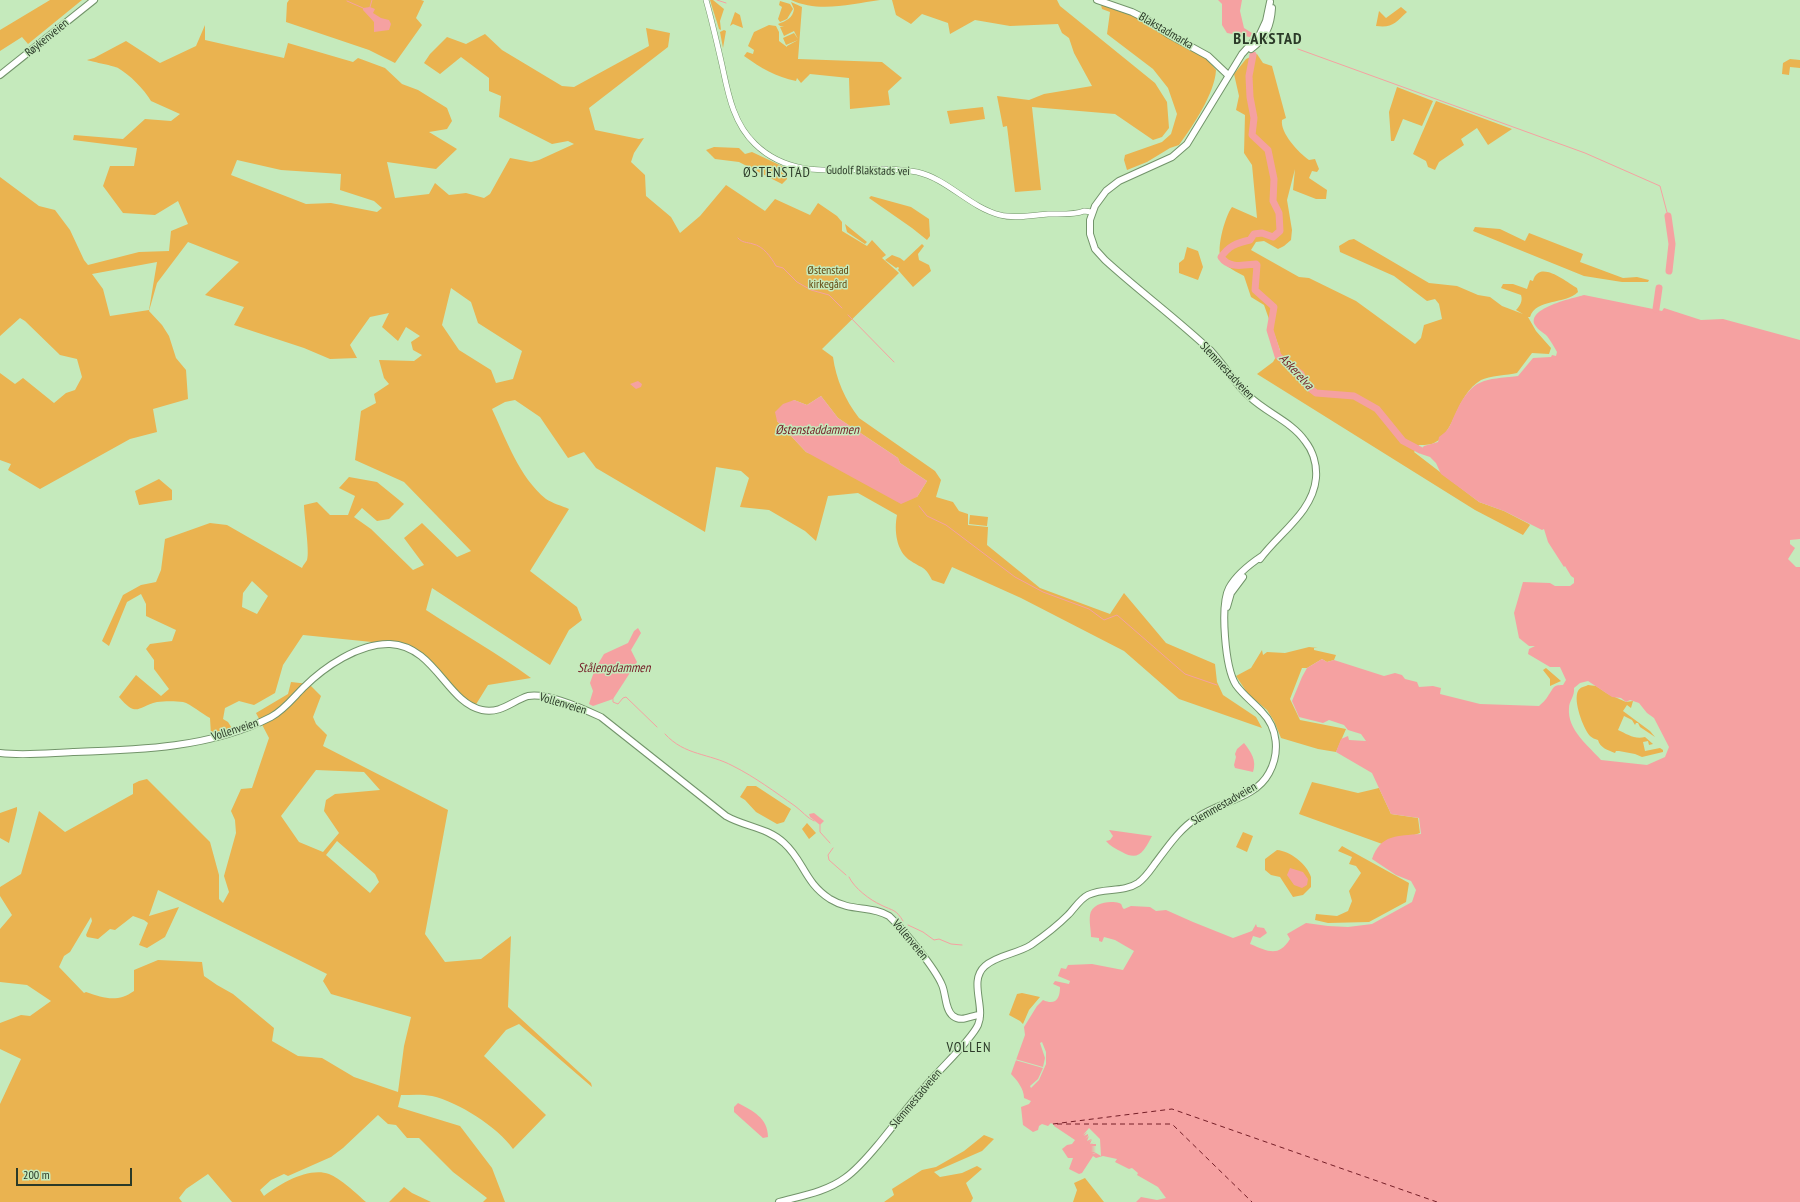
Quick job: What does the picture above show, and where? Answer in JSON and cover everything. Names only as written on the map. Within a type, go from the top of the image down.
[{"type":"main road","name":"Røykenveien","points":[[0,75],[94,0]]},
{"type":"main road","name":"Blakstadmarka","points":[[1097,0],[1146,19],[1172,36],[1208,56],[1228,75]]},
{"type":"main road","points":[[1091,214],[1111,186],[1128,176],[1172,157],[1182,149],[1199,125],[1242,54],[1260,34],[1266,21],[1271,1]]},
{"type":"main road","name":"Slemmestadveien","points":[[779,1202],[828,1187],[844,1179],[855,1170],[978,1025],[980,1015],[978,979],[980,972],[986,965],[1017,953],[1031,945],[1060,922],[1087,896],[1096,892],[1128,888],[1138,882],[1146,876],[1180,832],[1192,821],[1211,809],[1248,793],[1259,785],[1266,777],[1275,758],[1276,747],[1274,733],[1267,717],[1242,692],[1231,676],[1227,659],[1224,602],[1230,586],[1242,572],[1262,556],[1305,507],[1312,494],[1316,474],[1315,461],[1311,450],[1300,434],[1249,396],[1210,350],[1105,260],[1096,249],[1091,239],[1089,229],[1091,214]]},
{"type":"main road","name":"Vollenveien","points":[[0,753],[25,754],[144,749],[188,743],[219,736],[275,715],[286,706],[310,681],[355,651],[379,645],[401,646],[414,652],[425,660],[463,700],[474,708],[484,711],[497,711],[523,698],[538,695],[579,707],[601,717],[726,816],[739,822],[768,831],[780,839],[789,848],[813,885],[825,896],[847,907],[879,911],[889,916],[936,973],[943,986],[948,1009],[952,1015],[963,1019],[980,1015]]},
{"type":"street","name":"Gudolf Blakstads vei","points":[[706,0],[730,100],[736,118],[754,144],[776,160],[788,166],[811,170],[897,170],[921,173],[937,179],[980,206],[1002,216],[1084,211],[1091,214]]},
{"type":"green space","points":[[50,0],[82,0],[28,44],[22,37],[0,51],[0,30]]},
{"type":"green space","points":[[289,0],[421,0],[424,1],[416,18],[422,25],[395,63],[369,50],[286,22],[287,3]]},
{"type":"green space","points":[[710,0],[713,0],[724,9],[720,21],[721,30],[719,29]]},
{"type":"green space","points":[[791,0],[880,0],[824,7],[802,4]]},
{"type":"green space","points":[[892,0],[1057,0],[1060,6],[1155,83],[1167,102],[1169,128],[1162,137],[1153,140],[1115,114],[1032,107],[1041,190],[1015,192],[1007,126],[1003,127],[997,96],[1029,100],[1044,94],[1092,86],[1074,53],[1069,38],[1062,33],[1058,24],[1010,26],[975,20],[950,34],[948,23],[922,14],[911,24],[896,15]]},
{"type":"green space","points":[[780,1],[790,4],[793,9],[787,19],[780,22],[778,19],[782,7],[779,5]]},
{"type":"green space","points":[[791,2],[802,7],[798,59],[882,62],[902,78],[888,91],[890,105],[850,109],[849,78],[810,74],[801,83],[797,78],[796,81],[769,72],[744,56],[747,52],[753,54],[754,50],[748,46],[754,32],[769,25],[776,26],[779,32],[779,41],[787,47],[798,40],[786,45],[783,38],[794,33],[798,39],[794,31],[784,36],[780,27],[784,26],[780,26],[778,24],[791,17],[794,9]]},
{"type":"green space","points":[[1101,5],[1134,14],[1206,58],[1216,70],[1215,79],[1208,99],[1197,119],[1179,145],[1170,148],[1147,162],[1127,170],[1124,160],[1125,155],[1162,142],[1171,134],[1177,114],[1168,88],[1153,69],[1107,34],[1110,12],[1102,9]]},
{"type":"green space","points":[[1401,7],[1407,12],[1396,22],[1386,26],[1376,26],[1379,11],[1386,18]]},
{"type":"green space","points":[[735,12],[740,15],[743,28],[733,24],[730,26]]},
{"type":"green space","name":"Østenstad kirkegård","points":[[205,25],[205,40],[284,58],[288,43],[353,62],[358,58],[385,68],[402,84],[418,90],[447,108],[452,121],[447,129],[429,132],[457,149],[436,169],[387,162],[395,198],[429,194],[435,183],[449,195],[466,193],[484,198],[490,194],[510,158],[531,162],[539,160],[574,144],[568,141],[552,144],[499,117],[501,96],[489,91],[489,78],[461,57],[440,74],[424,63],[430,54],[447,37],[466,44],[485,34],[502,50],[562,86],[574,87],[649,46],[646,28],[670,33],[668,47],[589,108],[595,130],[639,139],[644,138],[634,153],[631,162],[645,175],[646,196],[671,217],[680,233],[700,216],[726,185],[765,211],[775,199],[810,215],[818,203],[837,216],[842,222],[842,231],[867,246],[872,240],[886,255],[882,258],[899,273],[822,349],[833,357],[836,373],[842,389],[849,404],[859,418],[935,471],[941,480],[936,497],[953,502],[959,511],[968,514],[968,525],[988,527],[987,545],[1040,588],[1110,614],[1124,593],[1166,643],[1215,664],[1217,682],[1223,695],[1256,717],[1262,728],[1179,699],[1124,651],[1021,598],[952,567],[944,584],[932,580],[930,575],[923,568],[911,561],[902,552],[896,534],[897,515],[858,493],[828,496],[816,541],[805,531],[769,510],[740,507],[749,478],[741,471],[716,467],[705,532],[596,468],[584,452],[568,458],[540,417],[515,400],[505,402],[492,409],[508,445],[528,480],[537,490],[546,499],[569,509],[530,571],[577,607],[582,620],[569,630],[550,665],[432,588],[426,610],[531,678],[488,685],[475,706],[465,699],[418,650],[395,642],[372,642],[303,635],[283,665],[275,693],[254,705],[239,701],[225,708],[223,719],[228,722],[233,730],[211,735],[210,718],[183,702],[157,702],[137,709],[130,707],[119,697],[136,675],[161,696],[169,689],[154,669],[154,660],[146,649],[150,644],[172,641],[176,630],[146,616],[146,604],[141,594],[127,602],[109,646],[102,641],[123,595],[141,585],[156,582],[161,570],[165,539],[210,523],[227,525],[302,568],[308,556],[304,505],[317,502],[330,515],[348,515],[355,496],[339,488],[349,477],[377,482],[404,504],[389,519],[377,521],[362,508],[354,517],[371,529],[413,570],[424,565],[404,538],[422,523],[457,557],[471,551],[404,482],[355,460],[361,411],[376,403],[374,394],[389,384],[384,378],[379,360],[414,361],[422,355],[413,350],[411,342],[420,336],[406,327],[398,341],[382,327],[389,313],[370,317],[350,345],[357,358],[330,359],[304,348],[234,325],[244,307],[205,295],[239,262],[188,242],[157,283],[149,311],[162,325],[169,336],[176,358],[186,370],[188,399],[153,409],[157,432],[130,439],[40,489],[8,470],[11,464],[0,460],[0,373],[15,384],[23,378],[54,403],[66,393],[75,390],[82,377],[77,359],[60,355],[20,318],[0,336],[0,177],[39,206],[55,210],[70,230],[84,260],[88,265],[139,252],[169,251],[171,231],[188,224],[178,201],[155,215],[123,213],[103,186],[110,166],[134,166],[137,148],[73,140],[74,135],[123,139],[145,119],[171,121],[180,114],[151,101],[145,92],[127,74],[118,68],[87,60],[94,58],[126,41],[160,63],[196,46]],"holes":[[[237,160],[281,170],[341,174],[340,190],[374,201],[382,208],[377,212],[331,203],[306,204],[231,175]],[[157,262],[149,310],[110,316],[103,289],[92,274]],[[451,288],[471,302],[478,323],[522,351],[513,379],[496,383],[491,370],[459,350],[442,325]],[[821,396],[838,418],[898,458],[900,463],[927,481],[917,497],[806,452],[777,421],[794,400],[807,405]],[[252,581],[268,596],[257,614],[242,607],[243,593]]]},
{"type":"green space","points":[[724,30],[726,31],[723,48],[720,32]]},
{"type":"green space","points":[[1257,54],[1263,63],[1272,66],[1286,118],[1282,120],[1282,125],[1287,137],[1300,153],[1309,160],[1315,159],[1319,169],[1317,172],[1312,171],[1309,178],[1327,190],[1326,199],[1316,199],[1293,190],[1295,169],[1287,200],[1292,230],[1291,240],[1278,249],[1264,241],[1256,242],[1251,250],[1299,277],[1309,278],[1356,301],[1415,344],[1421,338],[1424,325],[1442,319],[1439,304],[1435,299],[1427,301],[1394,276],[1340,252],[1339,246],[1349,240],[1354,239],[1429,283],[1457,286],[1478,295],[1490,297],[1502,306],[1523,314],[1516,310],[1521,303],[1521,295],[1501,288],[1503,284],[1513,284],[1527,289],[1530,280],[1533,281],[1536,275],[1541,272],[1546,272],[1559,277],[1577,288],[1578,292],[1572,296],[1566,299],[1544,304],[1533,311],[1530,317],[1528,317],[1536,331],[1551,348],[1549,354],[1532,353],[1517,373],[1481,380],[1472,387],[1466,395],[1447,431],[1441,438],[1432,444],[1419,445],[1414,452],[1479,502],[1504,511],[1529,524],[1530,525],[1523,535],[1475,510],[1257,374],[1273,362],[1280,350],[1264,305],[1251,297],[1244,276],[1223,262],[1221,258],[1220,243],[1226,218],[1232,207],[1257,218],[1252,165],[1244,153],[1245,115],[1236,110],[1239,96],[1234,74],[1246,59]]},
{"type":"green space","points":[[1790,59],[1800,60],[1800,68],[1790,67],[1789,75],[1782,74],[1783,63]]},
{"type":"green space","points":[[1397,87],[1433,101],[1422,126],[1403,119],[1394,141],[1391,141],[1389,112]]},
{"type":"green space","points":[[1436,101],[1512,129],[1488,145],[1477,128],[1461,139],[1464,145],[1439,162],[1435,170],[1428,167],[1426,161],[1413,154]]},
{"type":"green space","points":[[983,107],[985,119],[950,124],[947,111]]},
{"type":"green space","points":[[714,147],[739,148],[745,154],[752,152],[786,168],[787,179],[782,184],[739,162],[715,159],[706,150]]},
{"type":"green space","points":[[871,196],[911,207],[929,219],[930,236],[927,240],[869,198]]},
{"type":"green space","points":[[845,224],[867,242],[865,244],[847,232]]},
{"type":"green space","points":[[1475,227],[1500,229],[1525,241],[1529,233],[1583,254],[1580,262],[1623,278],[1637,277],[1649,280],[1648,282],[1622,282],[1584,276],[1473,231]]},
{"type":"green space","points":[[922,244],[924,246],[918,254],[919,260],[929,265],[931,271],[913,287],[898,270],[898,267],[896,268],[885,260],[892,255],[904,261]]},
{"type":"green space","points":[[1187,247],[1198,251],[1203,267],[1198,280],[1179,273],[1179,263],[1184,259]]},
{"type":"green space","points":[[159,479],[172,490],[172,500],[139,505],[135,491]]},
{"type":"green space","points":[[970,515],[988,517],[987,526],[969,524]]},
{"type":"green space","points":[[1309,647],[1318,648],[1314,648],[1314,650],[1336,655],[1334,660],[1327,662],[1322,659],[1307,668],[1302,668],[1290,699],[1300,720],[1346,729],[1336,752],[1318,749],[1281,738],[1274,721],[1267,710],[1248,694],[1236,676],[1251,668],[1262,650],[1263,655],[1267,652],[1285,653]]},
{"type":"green space","points":[[1546,668],[1561,681],[1550,686],[1550,679],[1543,670]]},
{"type":"green space","points":[[291,682],[309,684],[321,696],[313,717],[316,724],[327,735],[323,746],[448,810],[425,934],[445,962],[481,959],[511,936],[508,1007],[591,1083],[592,1087],[519,1024],[506,1030],[484,1056],[546,1115],[513,1149],[498,1132],[488,1124],[477,1116],[454,1104],[432,1096],[401,1095],[398,1107],[460,1126],[492,1168],[505,1202],[483,1202],[487,1198],[453,1172],[419,1138],[407,1138],[396,1125],[388,1124],[378,1115],[343,1148],[331,1157],[288,1176],[284,1174],[271,1180],[260,1190],[264,1196],[295,1178],[321,1172],[338,1179],[366,1202],[232,1202],[208,1174],[186,1189],[179,1198],[182,1202],[0,1202],[0,1104],[21,1059],[0,1049],[0,1023],[21,1015],[30,1016],[51,1001],[27,985],[0,982],[0,929],[12,915],[0,896],[0,887],[21,874],[39,811],[65,832],[133,794],[133,784],[147,779],[210,842],[219,875],[219,899],[223,903],[229,892],[224,876],[236,833],[235,820],[231,811],[241,789],[252,788],[269,738],[256,713],[288,694]],"holes":[[[316,770],[364,772],[380,790],[335,794],[326,800],[324,811],[339,833],[323,852],[299,842],[281,816]],[[337,841],[375,874],[379,882],[370,893],[326,855]],[[158,890],[327,974],[323,981],[331,994],[411,1017],[404,1046],[398,1092],[354,1077],[322,1058],[298,1056],[272,1041],[274,1028],[233,994],[204,976],[202,962],[158,960],[134,970],[134,991],[128,995],[116,998],[99,996],[86,992],[84,993],[59,967],[64,956],[70,952],[91,917],[92,921],[86,935],[87,937],[98,939],[110,929],[115,930],[133,916],[144,920],[148,923],[139,945],[147,948],[165,937],[179,907],[149,916]]]},
{"type":"green space","points":[[1588,685],[1596,686],[1608,694],[1626,702],[1633,701],[1631,708],[1627,705],[1623,711],[1650,731],[1655,737],[1640,727],[1638,723],[1635,725],[1632,720],[1624,716],[1618,730],[1634,737],[1645,737],[1653,744],[1649,745],[1648,741],[1643,742],[1645,751],[1660,748],[1663,752],[1642,757],[1619,751],[1616,751],[1615,753],[1605,748],[1599,743],[1598,740],[1590,736],[1582,721],[1577,701],[1578,691]]},
{"type":"green space","points":[[1312,782],[1358,793],[1379,788],[1391,814],[1418,818],[1420,833],[1385,845],[1299,814]]},
{"type":"green space","points":[[747,786],[756,786],[791,809],[784,822],[777,824],[756,812],[745,800],[740,797]]},
{"type":"green space","points":[[17,807],[9,843],[0,838],[0,813]]},
{"type":"green space","points":[[807,823],[816,833],[809,839],[802,829]]},
{"type":"green space","points":[[1243,832],[1253,836],[1247,852],[1236,847]]},
{"type":"green space","points":[[1342,846],[1409,883],[1406,902],[1369,922],[1328,923],[1315,920],[1316,914],[1337,916],[1348,911],[1352,901],[1349,891],[1361,873],[1356,866],[1349,864],[1352,857],[1338,851]]},
{"type":"green space","points":[[1277,850],[1287,853],[1297,859],[1309,872],[1311,877],[1311,887],[1303,895],[1293,897],[1280,877],[1271,875],[1265,870],[1265,859]]},
{"type":"green space","points":[[1022,993],[1040,997],[1029,1010],[1023,1024],[1009,1015],[1017,994]]},
{"type":"green space","points":[[984,1135],[994,1139],[982,1151],[934,1172],[940,1177],[962,1173],[977,1166],[982,1169],[966,1183],[973,1198],[971,1202],[884,1202],[894,1195],[892,1189],[922,1170],[936,1167],[964,1151]]},
{"type":"green space","points":[[1085,1178],[1104,1202],[1073,1202],[1077,1190],[1074,1183]]},
{"type":"green space","points":[[404,1187],[412,1193],[431,1202],[389,1202]]},
{"type":"water","points":[[1218,0],[1242,0],[1240,11],[1244,28],[1252,33],[1250,37],[1227,33],[1222,25],[1222,4]]},
{"type":"water","points":[[370,7],[375,9],[373,13],[381,18],[389,20],[391,24],[389,30],[374,32],[374,22],[363,10],[363,8]]},
{"type":"water","points":[[1584,295],[1662,311],[1664,308],[1701,320],[1723,319],[1800,340],[1800,539],[1790,540],[1790,544],[1795,548],[1788,559],[1796,567],[1800,567],[1800,1202],[1136,1202],[1141,1197],[1157,1200],[1166,1198],[1158,1187],[1137,1175],[1138,1173],[1132,1168],[1129,1169],[1115,1162],[1117,1159],[1103,1156],[1096,1158],[1093,1156],[1082,1173],[1079,1174],[1069,1169],[1073,1158],[1068,1158],[1062,1149],[1067,1145],[1072,1144],[1075,1140],[1051,1123],[1048,1126],[1042,1124],[1039,1126],[1038,1130],[1033,1132],[1023,1125],[1021,1107],[1029,1104],[1031,1101],[1024,1098],[1018,1082],[1011,1074],[1025,1035],[1024,1027],[1037,1006],[1043,1000],[1051,1002],[1058,998],[1060,987],[1053,984],[1055,981],[1069,984],[1070,981],[1058,976],[1061,968],[1066,969],[1068,965],[1092,964],[1123,970],[1134,951],[1115,940],[1104,937],[1102,942],[1099,941],[1099,938],[1091,937],[1090,915],[1091,911],[1097,905],[1106,902],[1115,902],[1120,903],[1124,909],[1131,906],[1150,907],[1156,911],[1166,910],[1233,938],[1252,931],[1256,924],[1257,927],[1264,928],[1267,933],[1260,938],[1253,936],[1250,944],[1267,951],[1277,951],[1286,945],[1290,939],[1287,934],[1306,923],[1348,927],[1372,924],[1412,902],[1416,890],[1411,881],[1396,875],[1372,859],[1380,845],[1385,841],[1397,836],[1421,834],[1419,818],[1391,814],[1372,773],[1336,752],[1341,739],[1348,736],[1349,740],[1366,741],[1361,734],[1348,730],[1344,725],[1329,720],[1323,723],[1299,717],[1292,701],[1307,668],[1322,659],[1327,662],[1334,660],[1384,676],[1395,673],[1402,675],[1405,679],[1417,682],[1419,687],[1433,686],[1441,688],[1440,694],[1480,704],[1539,706],[1554,688],[1563,685],[1566,680],[1560,667],[1550,667],[1528,654],[1529,649],[1535,646],[1529,646],[1519,638],[1514,613],[1523,582],[1550,583],[1555,586],[1570,586],[1574,583],[1574,578],[1565,566],[1564,567],[1548,542],[1544,529],[1542,530],[1504,511],[1479,502],[1441,474],[1436,463],[1430,457],[1421,454],[1420,450],[1424,446],[1438,442],[1439,437],[1450,426],[1462,401],[1474,386],[1481,382],[1496,378],[1518,376],[1533,358],[1551,357],[1552,355],[1556,356],[1557,352],[1547,336],[1536,327],[1534,319],[1537,314],[1552,305]],"holes":[[[1588,681],[1612,697],[1621,698],[1626,702],[1630,700],[1639,703],[1647,713],[1654,718],[1669,747],[1665,757],[1647,765],[1601,760],[1585,743],[1575,730],[1569,716],[1569,705],[1574,694],[1574,688],[1580,683]]]},
{"type":"water","points":[[638,381],[642,384],[641,387],[636,389],[630,384]]},
{"type":"water","name":"Østenstaddammen","points":[[821,396],[838,418],[898,458],[900,463],[927,481],[917,497],[901,504],[806,452],[777,421],[775,412],[783,404],[794,400],[807,405]]},
{"type":"water","name":"Stålengdammen","points":[[638,628],[641,633],[631,650],[637,662],[613,699],[593,706],[589,704],[593,691],[590,683],[595,669],[604,654],[628,643],[634,631]]},
{"type":"water","points":[[1244,743],[1254,760],[1253,772],[1235,768],[1234,765],[1237,749]]},
{"type":"water","points":[[814,813],[824,821],[820,825],[810,817],[809,814]]},
{"type":"water","points":[[1109,830],[1152,836],[1143,850],[1137,855],[1133,856],[1118,850],[1106,841],[1110,840],[1113,836]]},
{"type":"water","points":[[1290,868],[1303,872],[1308,879],[1307,885],[1302,888],[1294,885],[1287,875]]},
{"type":"water","points":[[738,1103],[759,1116],[765,1125],[768,1137],[763,1138],[734,1112],[734,1107]]},
{"type":"pier","points":[[1042,1042],[1046,1052],[1046,1064],[1039,1080],[1031,1088],[1030,1086],[1038,1079],[1043,1068],[1015,1059],[1043,1067],[1045,1058],[1040,1043]]},
{"type":"pier","points":[[1089,1128],[1100,1139],[1101,1156],[1096,1153],[1092,1154],[1096,1152],[1091,1151],[1096,1150],[1091,1149],[1096,1148],[1091,1147],[1096,1146],[1096,1144],[1091,1144],[1095,1142],[1090,1144],[1092,1139],[1089,1142],[1091,1139],[1087,1141],[1089,1136],[1085,1139],[1088,1136],[1088,1134],[1084,1136],[1087,1132],[1083,1135]]},
{"type":"waterway","points":[[370,7],[372,0]]},
{"type":"waterway","points":[[717,0],[726,3]]},
{"type":"waterway","points":[[347,1],[363,8]]},
{"type":"waterway","points":[[1298,49],[1585,153],[1660,186],[1668,216]]},
{"type":"waterway","name":"Askerelva","points":[[1253,55],[1249,76],[1250,97],[1254,118],[1252,135],[1268,150],[1274,179],[1273,201],[1279,213],[1280,231],[1273,237],[1262,233],[1254,234],[1250,240],[1233,246],[1221,257],[1224,261],[1232,265],[1257,265],[1255,290],[1274,307],[1270,330],[1278,356],[1301,374],[1307,386],[1316,393],[1354,396],[1377,409],[1403,441],[1420,450]]},
{"type":"waterway","points":[[1668,216],[1672,244],[1669,271]]},
{"type":"waterway","points":[[738,238],[743,242],[757,245],[763,249],[776,266],[783,268],[797,282],[811,290],[829,295],[842,308]]},
{"type":"waterway","points":[[1656,309],[1659,288]]},
{"type":"waterway","points":[[848,315],[894,362]]},
{"type":"waterway","points":[[919,506],[927,516],[946,525],[1015,577],[1043,592],[1089,609],[1104,620],[1117,615],[1185,674],[1217,685]]},
{"type":"waterway","points":[[613,699],[613,702],[618,704],[623,698],[626,697],[657,727]]},
{"type":"waterway","points":[[665,734],[673,741],[689,750],[724,762],[749,775],[795,806],[814,821]]},
{"type":"waterway","points":[[820,825],[820,832],[830,843]]},
{"type":"waterway","points":[[833,848],[828,855],[829,860],[846,875]]},
{"type":"waterway","points":[[849,877],[867,897],[896,912],[903,921]]},
{"type":"waterway","points":[[908,925],[923,932],[934,940],[939,939],[951,944],[962,945]]},
{"type":"ferry route","points":[[1053,1124],[1172,1109],[1437,1202]]},
{"type":"ferry route","points":[[1057,1124],[1172,1124],[1252,1202]]},
{"type":"district","name":"BLAKSTAD","points":[[1268,39]]},
{"type":"district","name":"ØSTENSTAD","points":[[777,173]]},
{"type":"district","name":"VOLLEN","points":[[969,1048]]}]
